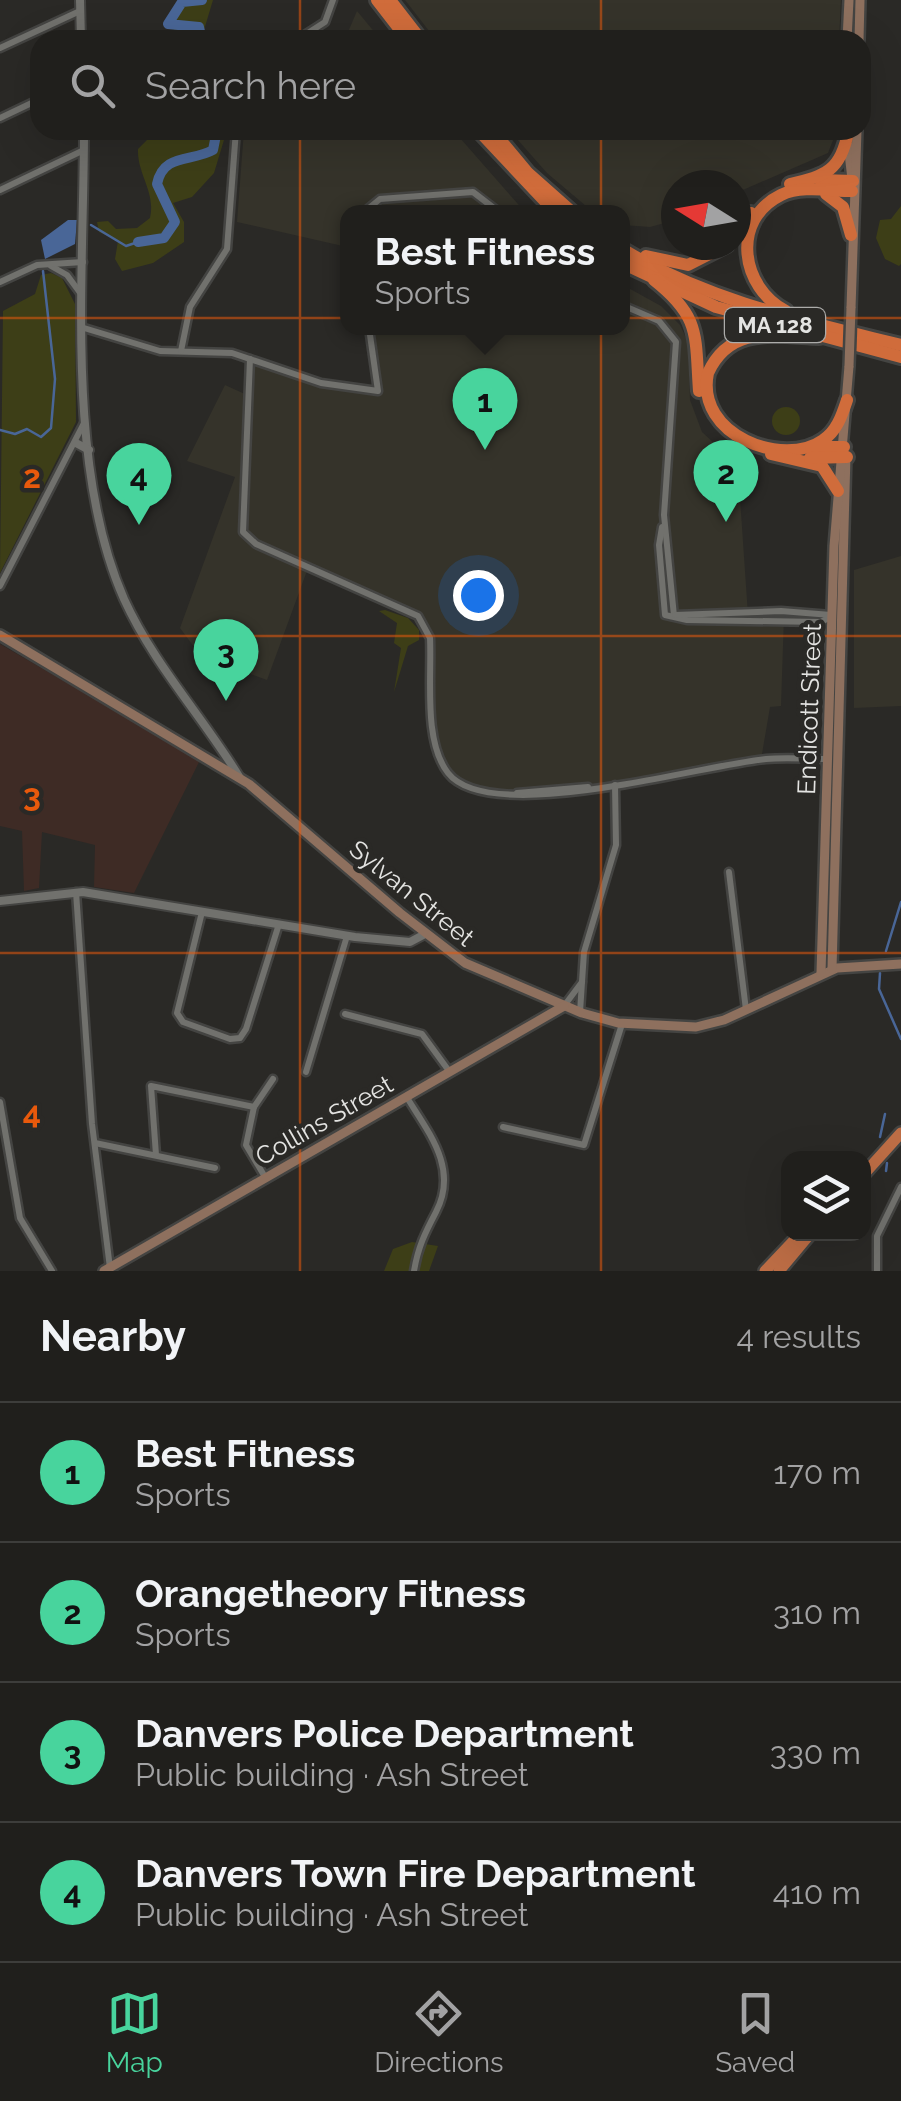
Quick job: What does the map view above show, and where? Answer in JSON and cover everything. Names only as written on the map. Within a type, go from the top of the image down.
[{"type":"highway","points":[[377,0],[400,30]]},
{"type":"highway","points":[[390,0],[413,30]]},
{"type":"highway","points":[[486,140],[520,180],[548,205]]},
{"type":"highway","points":[[500,140],[528,173],[564,205]]},
{"type":"highway","points":[[820,331],[767,299],[751,275],[746,254],[752,225],[766,206],[836,167],[847,140]]},
{"type":"highway","points":[[809,185],[840,202],[851,235]]},
{"type":"highway","points":[[751,216],[764,198],[784,186],[852,186]]},
{"type":"highway","points":[[630,250],[661,260]]},
{"type":"highway","name":"MA 128","points":[[630,252],[726,299],[901,357]]},
{"type":"highway","points":[[661,260],[681,266],[702,260]]},
{"type":"highway","name":"MA 128","points":[[630,266],[716,307],[901,346]]},
{"type":"highway","points":[[654,280],[682,304],[695,327],[700,394],[709,422],[742,447],[844,454]]},
{"type":"highway","points":[[820,331],[741,337],[719,353],[706,382],[709,408],[728,432],[802,453],[822,466],[838,491]]},
{"type":"highway","points":[[802,453],[832,433],[847,400]]},
{"type":"highway","points":[[871,1166],[901,1134]]},
{"type":"highway","points":[[765,1271],[793,1241]]},
{"type":"highway","points":[[779,1271],[804,1241]]},
{"type":"main road","points":[[848,30],[849,0]]},
{"type":"main road","points":[[858,30],[860,0]]},
{"type":"main road","name":"Endicott Street","points":[[827,971],[851,308],[851,140]]},
{"type":"main road","name":"Endicott Street","points":[[837,616],[833,590],[844,454]]},
{"type":"main road","name":"Sylvan Street","points":[[0,634],[240,778],[425,934],[465,963],[580,1012],[622,1024],[696,1027],[746,1010],[827,971],[901,964]]},
{"type":"main road","name":"Endicott Street","points":[[827,971],[833,956],[828,910]]},
{"type":"main road","points":[[833,956],[849,966]]},
{"type":"main road","points":[[540,996],[541,1018]]},
{"type":"main road","name":"Collins Street","points":[[107,1269],[564,1006]]},
{"type":"street","points":[[80,0],[81,30]]},
{"type":"street","points":[[313,30],[325,22],[333,0]]},
{"type":"street","points":[[39,30],[80,11]]},
{"type":"street","points":[[0,48],[30,34]]},
{"type":"street","points":[[0,118],[30,104]]},
{"type":"street","points":[[84,140],[86,413],[96,508],[124,598],[160,665],[240,778]]},
{"type":"street","points":[[180,351],[190,307],[227,249],[235,140]]},
{"type":"street","points":[[0,190],[84,150]]},
{"type":"street","points":[[373,205],[380,199],[473,192],[490,205]]},
{"type":"street","points":[[0,282],[45,264],[84,262]]},
{"type":"street","points":[[45,264],[74,282],[84,307]]},
{"type":"street","points":[[630,308],[660,322],[676,342],[664,522],[670,616]]},
{"type":"street","points":[[84,328],[143,347],[217,350],[321,383],[378,391],[370,335]]},
{"type":"street","points":[[250,359],[244,532],[256,544],[418,616],[430,638],[434,732],[443,766],[460,784],[473,790],[516,793],[616,784],[767,759],[833,759]]},
{"type":"street","points":[[0,586],[76,443],[86,413]]},
{"type":"street","points":[[76,443],[89,450]]},
{"type":"street","points":[[811,611],[822,606],[833,590]]},
{"type":"street","points":[[670,616],[811,611],[837,616]]},
{"type":"street","points":[[670,616],[687,620],[821,622],[837,616]]},
{"type":"street","points":[[580,1012],[586,941],[616,845],[616,784]]},
{"type":"street","points":[[729,872],[746,1010]]},
{"type":"street","points":[[0,901],[76,892],[347,936],[410,942],[425,934]]},
{"type":"street","points":[[76,892],[107,1269]]},
{"type":"street","points":[[202,912],[178,1013],[183,1022],[230,1039],[240,1038],[246,1029],[280,924]]},
{"type":"street","points":[[306,1072],[347,936]]},
{"type":"street","points":[[564,1006],[582,980]]},
{"type":"street","points":[[344,1014],[422,1034],[449,1071]]},
{"type":"street","points":[[503,1128],[574,1146],[588,1142],[622,1024]]},
{"type":"street","points":[[266,1177],[246,1145],[254,1107],[272,1080]]},
{"type":"street","points":[[156,1156],[151,1086],[254,1107]]},
{"type":"street","points":[[406,1096],[442,1156],[445,1174],[439,1205],[420,1241],[414,1271]]},
{"type":"street","points":[[0,1102],[20,1218],[52,1271]]},
{"type":"street","points":[[94,1144],[215,1168]]},
{"type":"street","points":[[876,1271],[877,1236],[901,1187]]},
{"type":"shaded area","points":[[179,0],[213,0],[204,30],[174,30],[172,19]]},
{"type":"shaded area","points":[[405,0],[841,0],[840,30],[428,30]]},
{"type":"shaded area","points":[[357,11],[373,30],[349,30]]},
{"type":"shaded area","points":[[147,140],[224,140],[214,173],[192,197],[173,203],[184,222],[184,242],[153,263],[122,271],[115,259],[118,241],[99,232],[97,222],[108,221],[116,229],[137,228],[150,218],[151,200],[138,149]]},
{"type":"shaded area","points":[[243,140],[462,140],[519,205],[340,205],[340,245],[237,222]]},
{"type":"shaded area","points":[[518,140],[833,140],[828,153],[751,186],[751,170],[661,170],[661,224],[650,227],[630,226],[630,205],[585,205],[547,173]]},
{"type":"shaded area","points":[[901,206],[899,266],[885,259],[876,238],[880,220],[891,219]]},
{"type":"shaded area","points":[[51,273],[62,278],[75,304],[76,422],[0,573],[3,311],[35,294],[41,275]]},
{"type":"shaded area","points":[[630,289],[661,306],[680,325],[688,342],[690,400],[702,432],[716,445],[737,454],[748,615],[784,616],[781,706],[770,707],[761,760],[626,784],[506,794],[473,790],[443,766],[435,732],[430,638],[417,616],[308,568],[267,680],[200,655],[180,628],[235,477],[187,461],[225,385],[247,395],[250,359],[304,378],[377,391],[370,335],[630,335]]},
{"type":"shaded area","points":[[786,407],[796,411],[800,421],[796,431],[786,435],[776,431],[772,421],[776,411]]},
{"type":"shaded area","points":[[901,556],[901,706],[854,708],[854,570]]},
{"type":"shaded area","points":[[379,611],[408,618],[419,630],[419,640],[408,646],[394,692],[401,648],[394,643],[397,623]]},
{"type":"shaded area","points":[[0,644],[200,760],[134,893],[94,887],[95,845],[42,832],[39,888],[24,891],[22,831],[0,826]]},
{"type":"shaded area","points":[[412,1242],[438,1246],[429,1271],[384,1271],[393,1249]]},
{"type":"water","points":[[68,220],[77,220],[75,244],[45,259],[41,240]]},
{"type":"waterway","points":[[200,30],[168,24],[182,2],[202,0]]},
{"type":"waterway","points":[[138,242],[164,238],[175,222],[157,184],[165,167],[213,150],[215,140]]},
{"type":"waterway","points":[[91,225],[126,246],[138,242]]},
{"type":"waterway","points":[[0,430],[15,434],[27,429],[41,437],[51,428],[55,379],[43,271]]},
{"type":"waterway","points":[[886,951],[901,902]]},
{"type":"waterway","points":[[880,973],[879,989],[901,1039]]},
{"type":"waterway","points":[[880,1137],[885,1114]]},
{"type":"waterway","points":[[886,1171],[887,1163]]},
{"type":"place","name":"Best Fitness","points":[[485,450]]},
{"type":"place","name":"Orangetheory Fitness","points":[[726,522]]},
{"type":"place","name":"Danvers Town Fire Department","points":[[139,525]]},
{"type":"place","name":"Danvers Police Department","points":[[226,701]]}]
